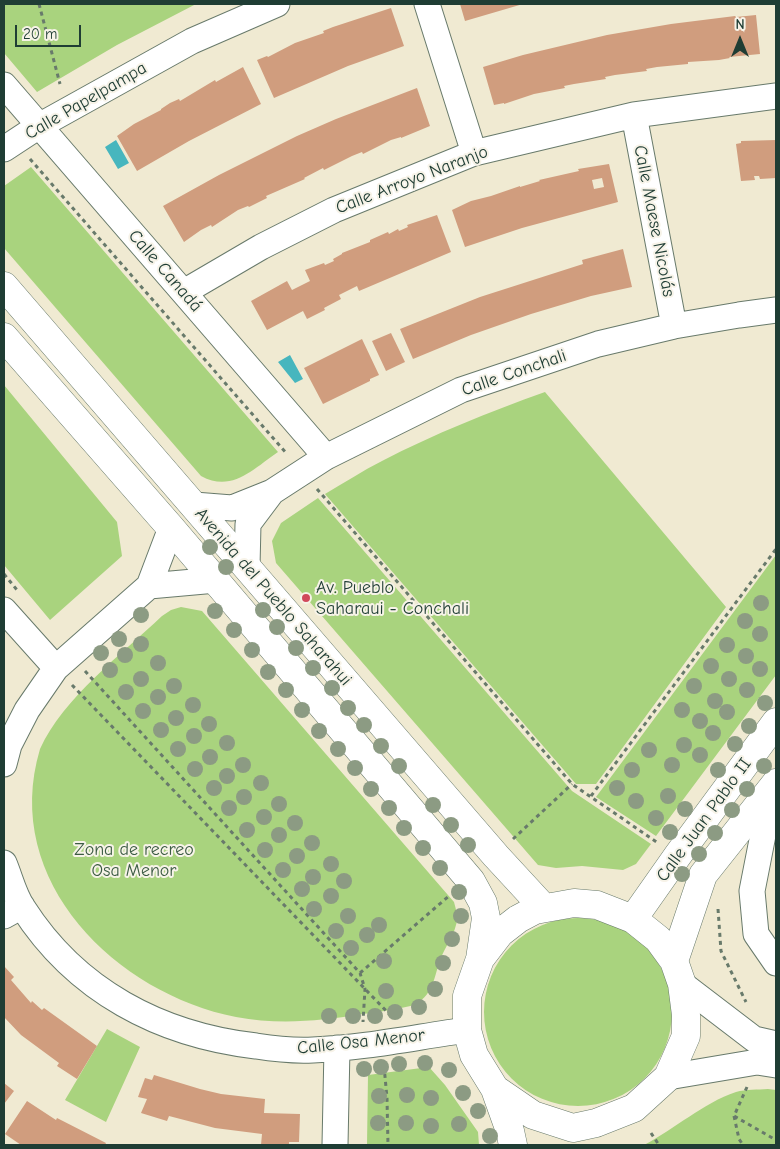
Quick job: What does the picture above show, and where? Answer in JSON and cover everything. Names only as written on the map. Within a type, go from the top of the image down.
[{"type":"main road","name":"Avenida del Pueblo Saharahui","points":[[4,286],[496,856],[544,908]]},
{"type":"main road","name":"Avenida del Pueblo Saharahui","points":[[4,337],[216,580],[471,881],[483,903],[486,918],[480,959]]},
{"type":"main road","name":"Calle Juan Pablo II","points":[[633,918],[776,722]]},
{"type":"main road","name":"Calle Juan Pablo II","points":[[678,973],[703,875],[774,786]]},
{"type":"main road","points":[[495,1089],[567,1137],[634,1108],[668,1077],[686,1036],[686,1015],[678,973],[658,939],[633,918],[597,905],[574,903],[534,910],[518,919],[500,933],[480,959],[467,996],[467,1030],[474,1055],[495,1089],[513,1145]]},
{"type":"street","name":"Calle Papelpampa","points":[[4,149],[39,126],[192,41],[277,4]]},
{"type":"street","points":[[427,4],[474,153]]},
{"type":"street","name":"Calle Canadá","points":[[4,85],[326,457]]},
{"type":"street","name":"Calle Arroyo Naranjo","points":[[184,292],[261,247],[334,210],[474,153],[634,115],[776,96]]},
{"type":"street","name":"Calle Maese Nicolás","points":[[634,115],[674,326]]},
{"type":"street","name":"Calle Conchali","points":[[194,505],[232,508],[272,492],[326,457],[461,390],[598,344],[674,326],[776,310]]},
{"type":"street","name":"Calle Conchali","points":[[247,567],[248,524],[272,492]]},
{"type":"street","points":[[4,764],[9,745],[27,710],[63,662],[149,586],[171,528]]},
{"type":"street","points":[[149,586],[216,580]]},
{"type":"street","points":[[13,603],[63,662]]},
{"type":"street","points":[[774,786],[752,891],[756,934],[776,963]]},
{"type":"street","name":"Calle Osa Menor","points":[[4,863],[13,911],[38,930],[62,959],[99,989],[120,1003],[142,1015],[187,1032],[232,1044],[283,1050],[312,1051],[467,1030]]},
{"type":"street","points":[[678,973],[754,1039],[776,1044]]},
{"type":"street","points":[[335,1145],[337,1048]]},
{"type":"street","points":[[668,1077],[758,1062],[776,1064]]},
{"type":"path","points":[[39,4],[60,84]]},
{"type":"path","points":[[591,796],[776,549]]},
{"type":"path","points":[[4,574],[13,603]]},
{"type":"path","points":[[63,662],[360,973]]},
{"type":"path","points":[[63,662],[412,1038]]},
{"type":"path","points":[[384,1063],[388,1098],[388,1145]]},
{"type":"path","points":[[734,1116],[738,1139],[743,1145]]},
{"type":"path","points":[[651,1133],[659,1145]]},
{"type":"green space","points":[[4,4],[196,4],[117,45],[37,92],[4,53]]},
{"type":"green space","points":[[31,167],[278,452],[242,477],[223,482],[212,481],[201,476],[4,248],[4,186]]},
{"type":"green space","points":[[4,385],[117,522],[122,556],[50,620],[4,565]]},
{"type":"green space","points":[[545,392],[726,607],[596,784],[576,784],[325,494],[375,465],[422,442]]},
{"type":"green space","points":[[318,498],[572,791],[651,844],[636,864],[623,870],[582,866],[556,868],[538,865],[276,563],[272,541],[281,523]]},
{"type":"green space","points":[[776,555],[776,675],[656,836],[596,797]]},
{"type":"green space","name":"Zona de recreo Osa Menor","points":[[181,607],[202,611],[454,902],[457,917],[455,929],[438,965],[430,990],[415,1005],[331,1019],[268,1021],[236,1017],[192,1004],[150,984],[112,957],[79,924],[53,886],[37,844],[32,798],[40,749],[50,730],[78,695],[162,616],[171,610]]},
{"type":"green space","points":[[578,918],[614,925],[638,939],[651,952],[665,976],[672,1012],[665,1048],[651,1072],[638,1085],[614,1099],[578,1106],[542,1099],[518,1085],[505,1072],[491,1048],[484,1012],[491,976],[505,952],[518,939],[542,925]]},
{"type":"green space","points":[[107,1029],[140,1047],[106,1122],[65,1100]]},
{"type":"green space","points":[[429,1067],[445,1085],[478,1132],[479,1145],[367,1145],[368,1075]]},
{"type":"green space","points":[[776,1090],[776,1145],[644,1145],[701,1109],[724,1097],[740,1091]]},
{"type":"water","points":[[116,140],[129,163],[118,169],[105,147]]},
{"type":"water","points":[[290,355],[303,379],[295,383],[278,362]]},
{"type":"building","points":[[460,4],[523,4],[465,21]]},
{"type":"building","points":[[391,8],[404,46],[348,66],[274,98],[257,60],[268,57],[295,43],[324,33],[323,31],[333,27]]},
{"type":"building","points":[[756,15],[760,54],[688,62],[688,64],[657,67],[646,69],[647,71],[615,75],[605,77],[606,79],[564,86],[565,88],[534,94],[504,104],[494,105],[483,67],[523,55],[607,35],[671,24]]},
{"type":"building","points":[[243,67],[261,104],[189,141],[137,171],[117,136],[170,103],[179,99],[180,101],[215,80],[216,82]]},
{"type":"building","points":[[417,88],[430,126],[391,140],[363,154],[362,152],[352,156],[324,170],[323,168],[305,179],[266,196],[267,198],[249,207],[238,210],[212,227],[211,225],[201,230],[184,242],[163,206],[219,175],[297,136]]},
{"type":"building","points":[[776,140],[776,178],[760,179],[759,176],[754,176],[755,180],[741,181],[736,144],[741,143],[741,141]]},
{"type":"building","points":[[609,164],[618,202],[522,228],[465,247],[452,210],[471,201],[539,180],[579,171],[578,169]],"holes":[[[602,178],[604,187],[594,189],[592,180]]]},
{"type":"building","points":[[437,215],[451,252],[359,291],[357,286],[339,295],[341,299],[324,308],[325,310],[307,319],[303,311],[267,330],[251,301],[287,281],[292,290],[310,281],[305,270],[334,261],[333,259],[342,253],[370,242],[370,240],[388,232],[389,234],[398,229],[399,231],[408,227],[407,225]]},
{"type":"building","points":[[623,249],[632,287],[591,296],[531,314],[471,335],[413,359],[400,329],[480,297],[583,264],[582,260]]},
{"type":"building","points":[[391,333],[405,362],[386,371],[372,341]]},
{"type":"building","points":[[362,339],[379,375],[323,404],[304,368]]},
{"type":"building","points":[[4,966],[14,977],[11,980],[31,1003],[32,1001],[42,1010],[44,1008],[97,1046],[77,1079],[57,1066],[59,1063],[21,1035],[4,1017]]},
{"type":"building","points":[[154,1075],[221,1094],[265,1099],[264,1113],[300,1114],[299,1142],[289,1142],[289,1145],[261,1145],[262,1134],[215,1128],[169,1116],[167,1121],[141,1113],[147,1099],[138,1097],[145,1078],[152,1080]]},
{"type":"building","points":[[4,1083],[14,1091],[4,1104]]},
{"type":"building","points":[[27,1101],[56,1120],[57,1118],[106,1143],[105,1145],[21,1145],[5,1134]]},
{"type":"place","name":"Av. Pueblo Saharaui - Conchali","points":[[306,598]]}]
